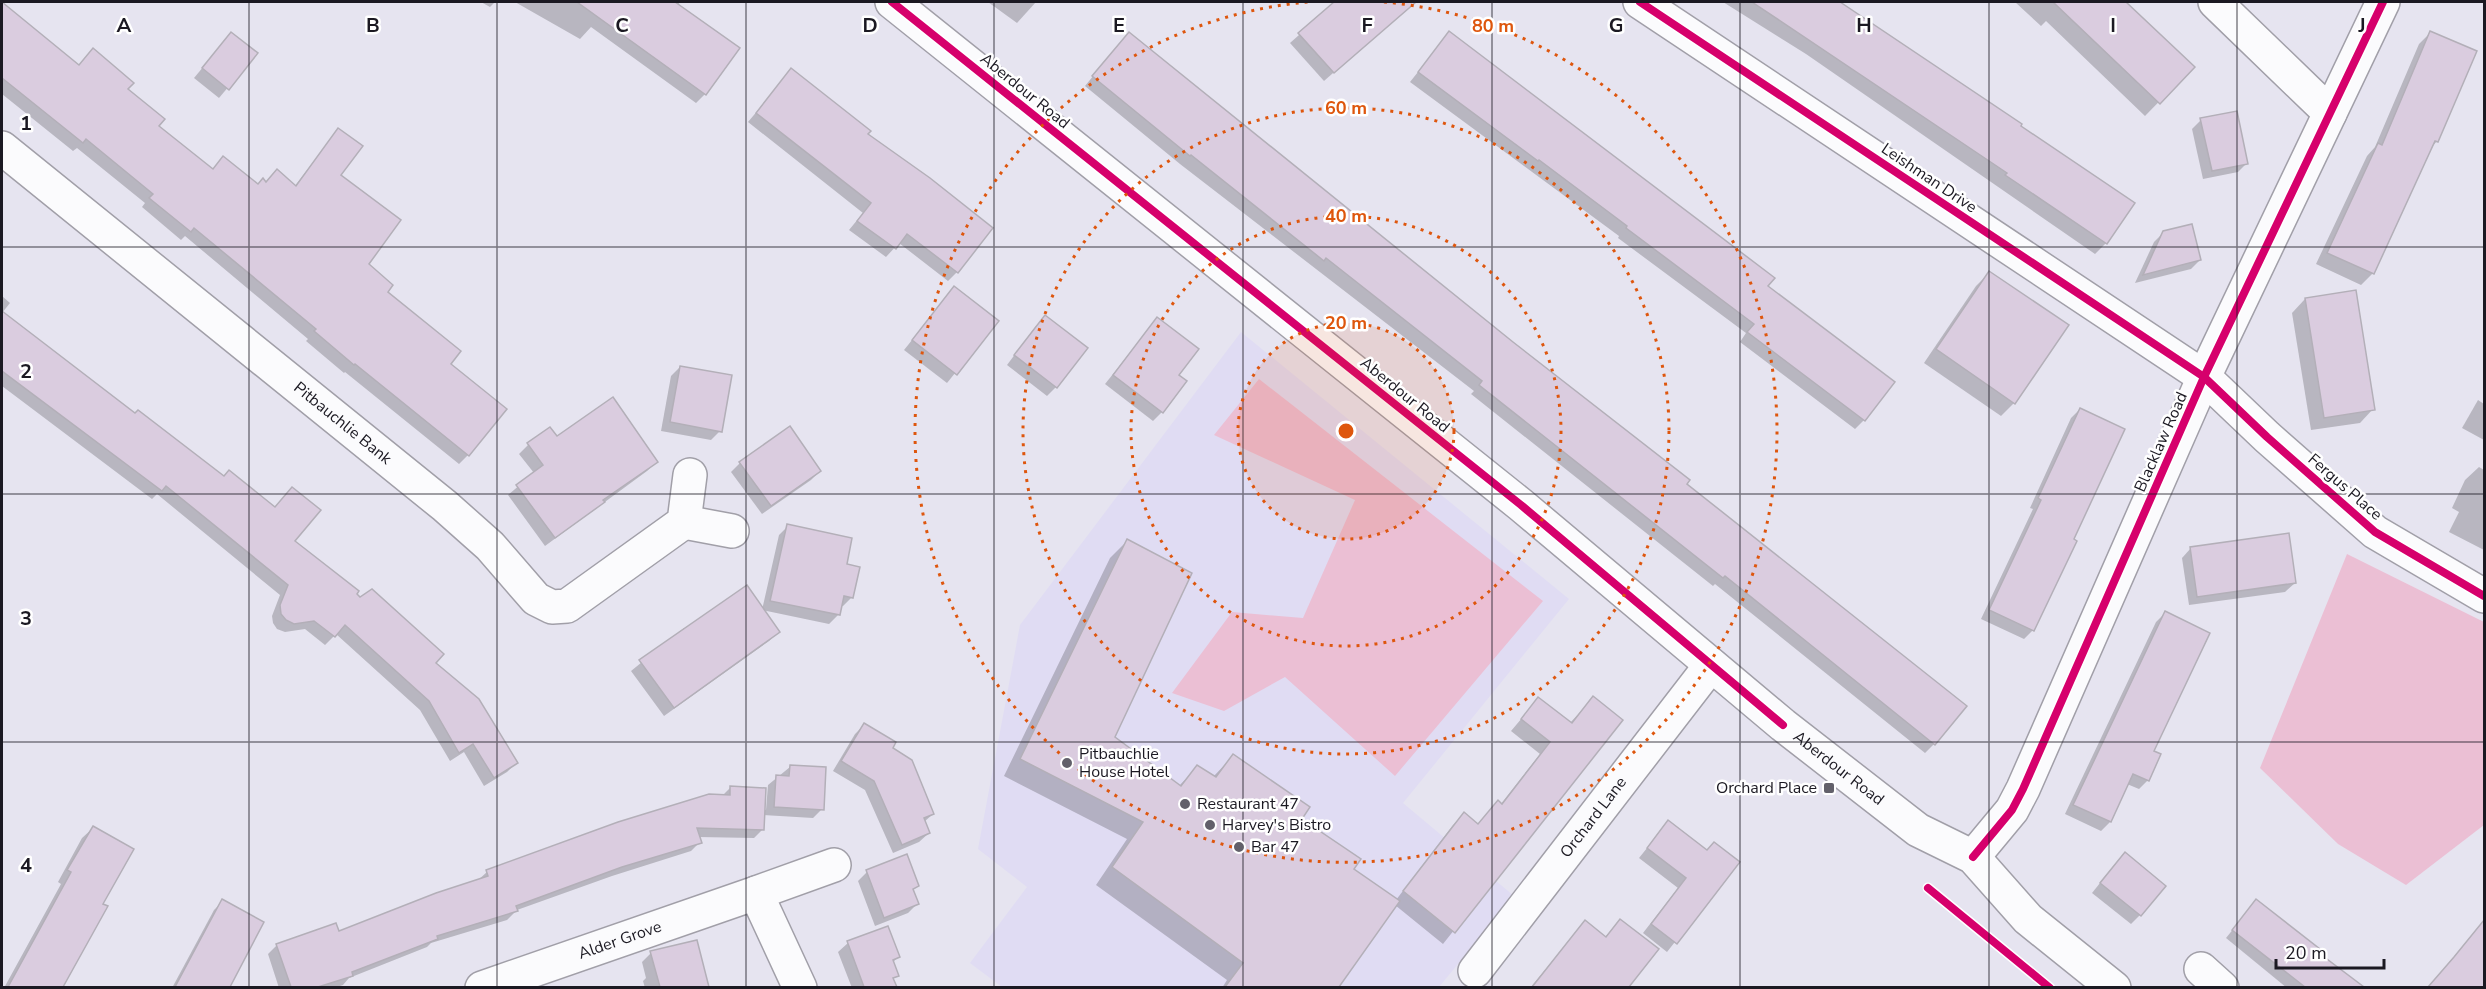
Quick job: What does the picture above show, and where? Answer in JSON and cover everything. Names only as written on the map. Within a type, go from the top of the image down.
[{"type":"street","name":"Leishman Drive","points":[[1640,2],[2204,377]]},
{"type":"street","points":[[2215,2],[2330,113]]},
{"type":"street","name":"Blacklaw Road","points":[[1973,856],[2012,810],[2023,789],[2204,377],[2383,2]]},
{"type":"street","name":"Aberdour Road","points":[[901,4],[1521,505],[1783,725],[1918,830],[1973,856],[2028,919],[2114,987]]},
{"type":"street","name":"Pitbauchlie Bank","points":[[2,148],[445,506],[490,546],[536,599],[552,607],[567,606],[684,522]]},
{"type":"street","name":"Fergus Place","points":[[2204,377],[2267,437],[2375,532],[2484,596]]},
{"type":"street","points":[[690,476],[684,522],[732,531]]},
{"type":"street","name":"Orchard Lane","points":[[1475,971],[1711,665]]},
{"type":"street","name":"Alder Grove","points":[[482,987],[834,865]]},
{"type":"street","points":[[756,893],[800,987]]},
{"type":"shaded area","points":[[1241,332],[1569,599],[1403,803],[1514,896],[1439,987],[1002,987],[970,963],[1027,887],[978,849],[1020,625]]},
{"type":"shaded area","points":[[1259,379],[1543,601],[1395,776],[1285,677],[1224,711],[1172,693],[1232,612],[1303,618],[1355,500],[1214,435]]},
{"type":"shaded area","points":[[2347,554],[2484,622],[2484,825],[2406,885],[2338,844],[2260,768]]},
{"type":"building","points":[[2,2],[79,65],[93,48],[134,83],[128,89],[165,119],[159,126],[213,169],[223,156],[258,184],[263,178],[266,182],[277,169],[296,186],[338,128],[363,146],[341,175],[401,220],[369,264],[393,285],[388,292],[461,351],[451,364],[507,409],[469,456],[354,365],[314,331],[316,329],[194,228],[191,232],[149,198],[153,194],[86,139],[83,143],[2,78]]},
{"type":"building","points":[[577,2],[675,2],[740,48],[706,95]]},
{"type":"building","points":[[1334,2],[1416,2],[1334,73],[1298,33]]},
{"type":"building","points":[[1752,2],[1840,2],[2135,203],[2107,244],[2005,175],[2007,173]]},
{"type":"building","points":[[2053,2],[2126,2],[2195,67],[2160,104]]},
{"type":"building","points":[[1449,31],[1775,278],[1768,286],[1895,382],[1865,421],[1747,332],[1754,324],[1539,160],[1418,72]]},
{"type":"building","points":[[2430,31],[2477,51],[2438,142],[2435,141],[2374,274],[2327,253],[2378,143],[2382,145]]},
{"type":"building","points":[[231,32],[258,53],[229,90],[202,68]]},
{"type":"building","points":[[1129,32],[1513,342],[1690,480],[1687,484],[1967,706],[1935,745],[1725,576],[1723,578],[1479,385],[1482,381],[1326,258],[1324,261],[1092,76]]},
{"type":"building","points":[[791,68],[871,131],[868,134],[930,178],[993,228],[958,273],[907,234],[896,249],[857,221],[871,203],[756,113]]},
{"type":"building","points":[[2237,111],[2248,164],[2212,171],[2200,118]]},
{"type":"building","points":[[2192,224],[2201,260],[2143,275],[2163,231]]},
{"type":"building","points":[[1989,271],[2069,325],[2015,404],[1936,349]]},
{"type":"building","points":[[954,286],[999,321],[957,375],[912,340]]},
{"type":"building","points":[[2356,290],[2375,410],[2324,418],[2305,298]]},
{"type":"building","points":[[2,311],[135,413],[138,410],[224,476],[229,470],[275,507],[292,487],[321,510],[295,541],[359,591],[357,594],[360,597],[372,589],[444,654],[436,663],[479,699],[518,763],[494,778],[473,744],[459,753],[429,701],[345,625],[335,637],[314,621],[294,624],[286,620],[281,614],[280,605],[288,585],[166,486],[162,491],[2,371]]},
{"type":"building","points":[[1045,315],[1088,348],[1057,388],[1014,355]]},
{"type":"building","points":[[1157,317],[1199,349],[1179,375],[1187,381],[1163,413],[1113,375]]},
{"type":"building","points":[[680,366],[732,375],[722,432],[670,422]]},
{"type":"building","points":[[613,397],[658,462],[603,500],[605,502],[555,538],[516,485],[543,465],[527,443],[550,427],[557,436]]},
{"type":"building","points":[[2080,408],[2125,429],[2074,539],[2077,541],[2034,631],[1989,610],[2041,500],[2038,498]]},
{"type":"building","points":[[790,426],[821,471],[771,506],[739,462]]},
{"type":"building","points":[[787,524],[852,538],[847,564],[860,567],[853,598],[844,596],[840,615],[770,601]]},
{"type":"building","points":[[2289,533],[2296,583],[2197,597],[2190,547]]},
{"type":"building","name":"Pitbauchlie House Hotel","points":[[1127,539],[1192,573],[1115,737],[1181,786],[1197,765],[1216,777],[1233,754],[1310,807],[1302,819],[1361,859],[1354,869],[1400,901],[1339,987],[1225,987],[1243,963],[1112,867],[1143,822],[1020,759]]},
{"type":"building","points":[[747,585],[780,632],[674,708],[639,660]]},
{"type":"building","points":[[2165,611],[2210,633],[2154,751],[2161,754],[2149,781],[2133,774],[2111,822],[2073,805]]},
{"type":"building","points":[[1593,696],[1623,720],[1455,933],[1403,891],[1464,812],[1478,824],[1498,800],[1502,804],[1550,742],[1521,719],[1538,697],[1572,723]]},
{"type":"building","points":[[864,723],[896,742],[893,748],[912,760],[934,814],[924,818],[930,833],[902,845],[874,781],[841,761]]},
{"type":"building","points":[[790,765],[826,767],[824,810],[774,807],[776,775],[789,776]]},
{"type":"building","points":[[730,786],[766,788],[764,830],[697,828],[702,843],[622,867],[516,906],[518,911],[437,936],[438,939],[352,972],[353,976],[318,987],[291,987],[276,944],[336,923],[339,931],[436,893],[488,876],[486,870],[618,822],[709,794],[730,795]]},
{"type":"building","points":[[1668,820],[1707,850],[1714,842],[1740,862],[1677,944],[1651,924],[1686,878],[1647,848]]},
{"type":"building","points":[[93,826],[134,849],[103,904],[108,906],[63,987],[8,987],[71,872],[67,870]]},
{"type":"building","points":[[2125,852],[2166,886],[2141,916],[2100,883]]},
{"type":"building","points":[[907,854],[919,886],[913,889],[919,904],[884,918],[866,870]]},
{"type":"building","points":[[222,899],[264,922],[230,987],[175,987]]},
{"type":"building","points":[[2256,899],[2325,953],[2323,956],[2364,987],[2305,987],[2232,930]]},
{"type":"building","points":[[1620,919],[1659,949],[1629,987],[1532,987],[1585,920],[1606,937]]},
{"type":"building","points":[[2484,920],[2484,987],[2428,987],[2454,957]]},
{"type":"building","points":[[888,926],[900,957],[893,960],[899,976],[893,978],[897,987],[864,987],[847,941]]},
{"type":"building","points":[[697,940],[709,987],[660,987],[650,951]]},
{"type":"cycle path","points":[[892,2],[1521,505],[1783,725]]},
{"type":"cycle path","points":[[1640,2],[2204,377],[2267,437],[2375,532],[2484,596]]},
{"type":"cycle path","points":[[1973,857],[2012,810],[2023,789],[2204,377],[2383,2]]},
{"type":"cycle path","points":[[1928,888],[2050,988]]},
{"type":"place","name":"Pitbauchlie House Hotel","points":[[1067,763]]},
{"type":"place","name":"Orchard Place","points":[[1829,788]]},
{"type":"place","name":"Restaurant 47","points":[[1185,804]]},
{"type":"place","name":"Harvey's Bistro","points":[[1210,825]]},
{"type":"place","name":"Bar 47","points":[[1239,847]]}]
